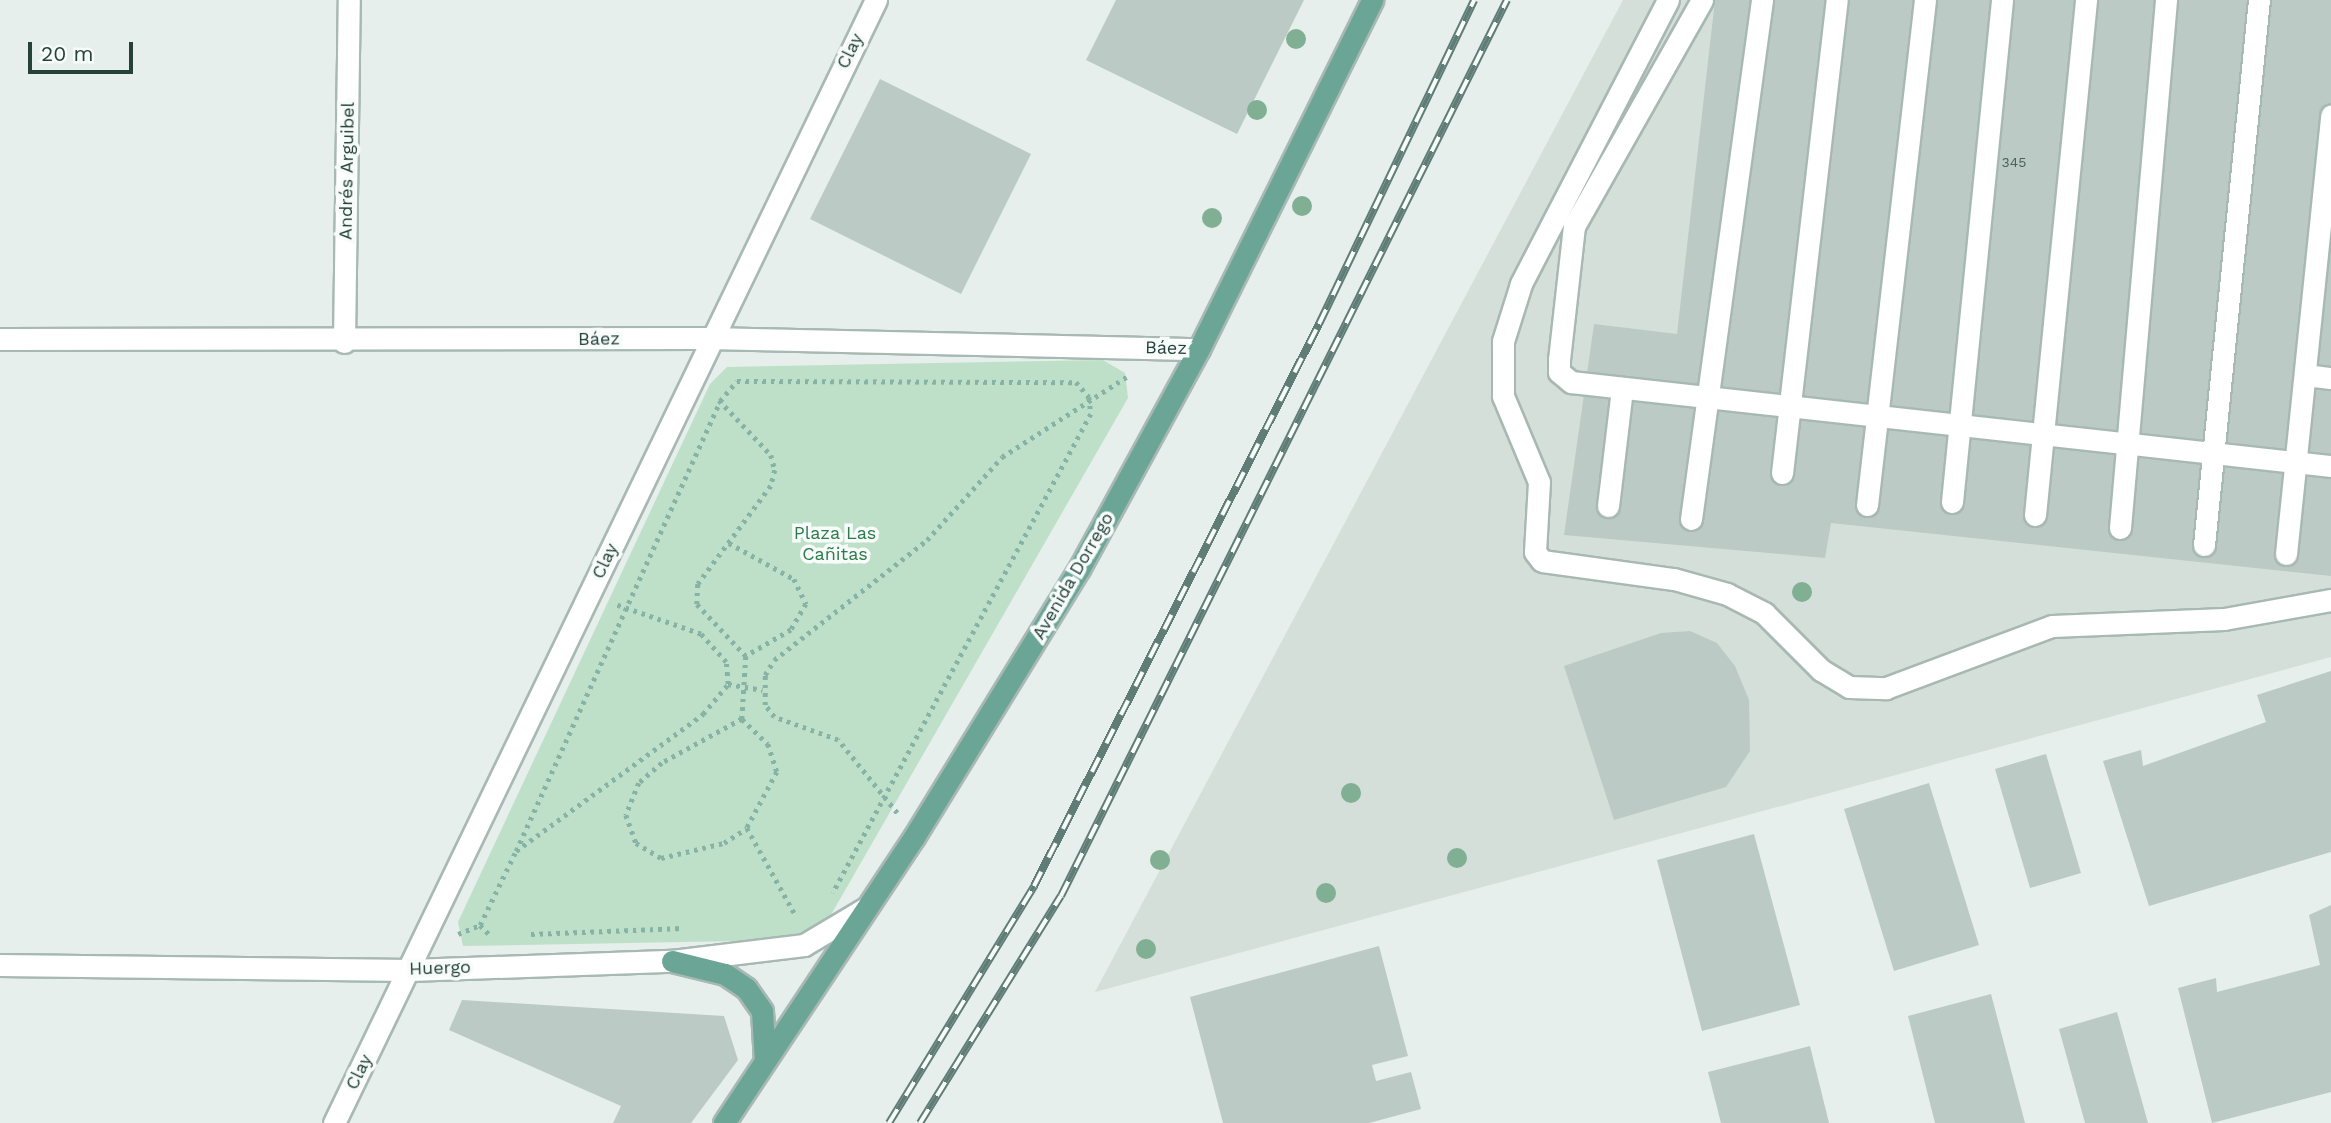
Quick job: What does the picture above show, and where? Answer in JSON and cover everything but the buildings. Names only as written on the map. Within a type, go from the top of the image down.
[{"type":"main road","name":"Avenida Dorrego","points":[[724,1123],[914,837],[1079,569],[1199,349],[1372,0]]},
{"type":"main road","points":[[672,961],[726,974],[746,988],[762,1011],[765,1063]]},
{"type":"street","name":"Andrés Arguibel","points":[[344,342],[349,0]]},
{"type":"street","name":"Clay","points":[[334,1123],[422,948],[708,338],[876,0]]},
{"type":"street","points":[[1668,0],[1510,311],[1499,368],[1503,396],[1539,482],[1535,552],[1542,561],[1674,579],[1727,594],[1764,613],[1821,670],[1849,687],[1886,688],[2052,626],[2224,620],[2331,600]]},
{"type":"street","points":[[1702,0],[1574,226],[1559,372],[1571,382],[1791,402],[2331,466]]},
{"type":"street","points":[[1691,519],[1762,0]]},
{"type":"street","points":[[1782,473],[1836,0]]},
{"type":"street","points":[[1867,505],[1925,0]]},
{"type":"street","points":[[1952,502],[2002,0]]},
{"type":"street","points":[[2035,515],[2046,432],[2086,0]]},
{"type":"street","points":[[2119,528],[2131,442],[2166,0]]},
{"type":"street","points":[[2204,545],[2259,0]]},
{"type":"street","points":[[2286,554],[2302,462],[2305,375],[2331,116]]},
{"type":"street","name":"Báez","points":[[0,339],[344,342],[708,338],[1199,349]]},
{"type":"street","points":[[2305,375],[2331,378]]},
{"type":"street","points":[[1608,506],[1615,387]]},
{"type":"street","name":"Huergo","points":[[0,965],[410,970],[758,956],[804,945],[868,907]]},
{"type":"path","points":[[692,372],[771,455],[775,470],[771,486],[698,584],[697,604],[746,656],[742,719],[768,744],[777,772],[747,828],[724,843],[662,858],[636,843],[626,815],[639,783],[662,763],[742,719]]},
{"type":"path","points":[[914,837],[838,740],[774,717],[762,690],[774,660],[927,540],[1002,457],[1089,397],[1137,373]]},
{"type":"path","points":[[422,948],[480,925],[720,401],[737,381],[1076,382],[1089,397],[1091,414],[826,905]]},
{"type":"path","points":[[729,543],[794,579],[806,604],[791,630],[746,656]]},
{"type":"path","points":[[516,851],[703,714],[728,684],[726,662],[701,634],[589,594]]},
{"type":"path","points":[[728,684],[762,690]]},
{"type":"path","points":[[747,828],[789,911],[806,922],[784,924]]},
{"type":"path","points":[[480,925],[487,936],[501,935]]},
{"type":"path","points":[[515,935],[692,928]]},
{"type":"shaded area","points":[[1623,0],[2331,0],[2331,657],[1095,992]]},
{"type":"green space","name":"Plaza Las Cañitas","points":[[1103,360],[1125,373],[1128,398],[828,920],[810,936],[787,940],[463,946],[458,922],[710,384],[727,367]]},
{"type":"railway","points":[[889,1123],[1034,886],[1319,324],[1474,0]]},
{"type":"railway","points":[[920,1123],[1061,896],[1507,0]]}]
